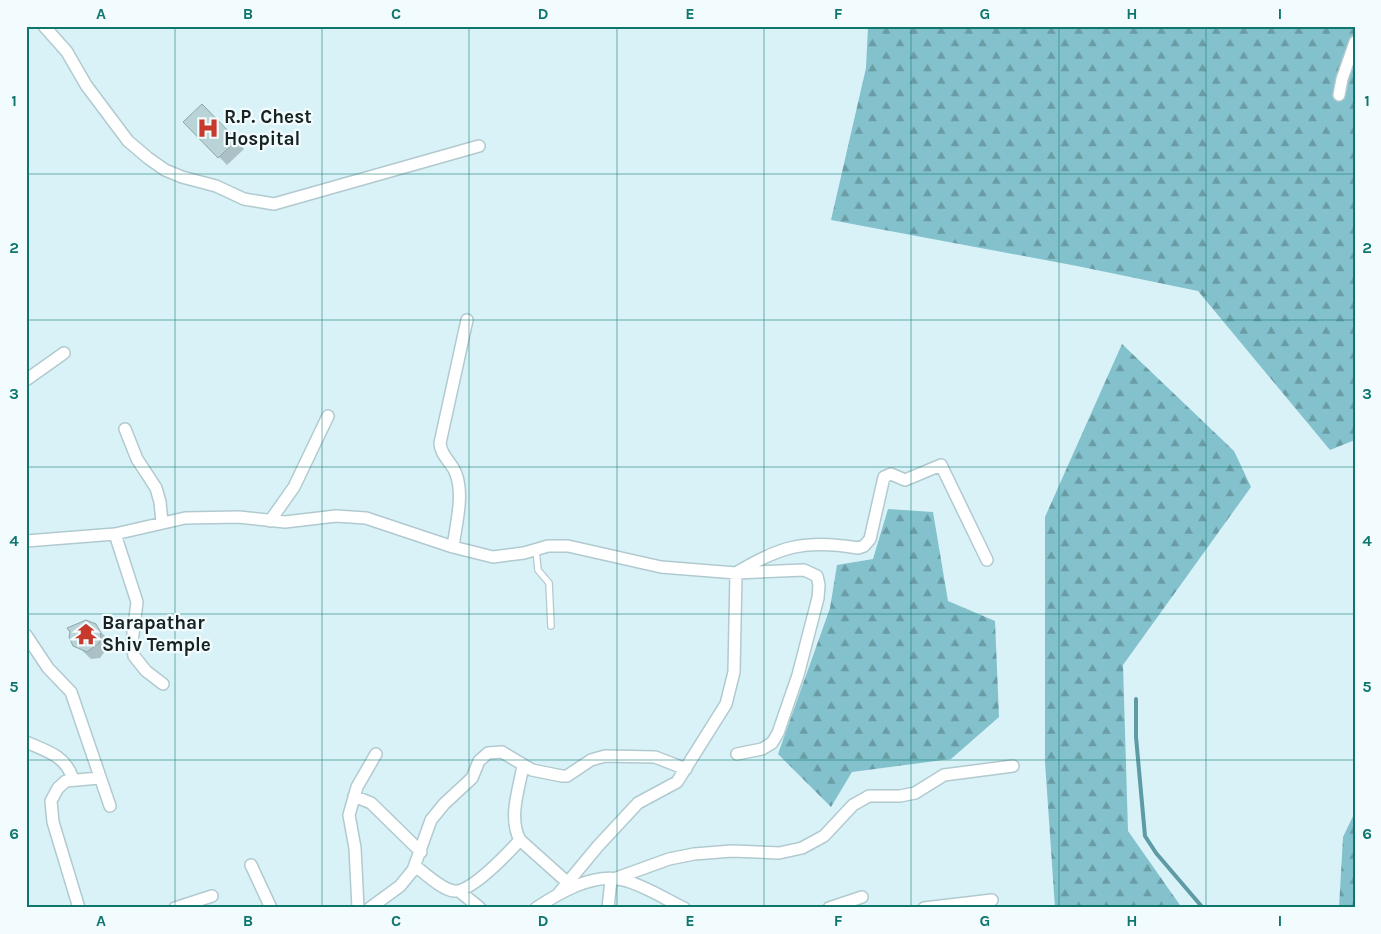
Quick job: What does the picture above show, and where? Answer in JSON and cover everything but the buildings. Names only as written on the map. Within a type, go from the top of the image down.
[{"type":"street","points":[[44,26],[67,52],[86,85],[128,141],[165,170],[216,186],[244,199],[274,204],[479,146]]},
{"type":"street","points":[[1339,95],[1342,79],[1355,42]]},
{"type":"street","points":[[453,547],[460,492],[456,473],[442,454],[440,444],[467,320]]},
{"type":"street","points":[[26,380],[64,353]]},
{"type":"street","points":[[270,521],[294,486],[328,416]]},
{"type":"street","points":[[125,429],[137,459],[156,488],[160,502],[162,522]]},
{"type":"street","points":[[736,573],[769,555],[804,544],[858,548],[864,546],[870,539],[884,477],[891,474],[905,480],[941,465],[987,560]]},
{"type":"street","points":[[26,541],[115,534],[162,522],[209,517],[240,517],[285,522],[336,516],[366,518],[453,547],[493,557],[510,556],[548,546],[568,546],[661,567],[736,573],[804,570],[816,576],[819,584],[818,598],[798,675],[778,733],[772,743],[762,749],[736,754]]},
{"type":"street","points":[[115,534],[137,602],[132,642],[134,656],[146,671],[164,684]]},
{"type":"street","points":[[559,893],[638,803],[677,782],[726,704],[732,689],[734,672],[736,573]]},
{"type":"street","points":[[26,635],[48,668],[71,692],[110,806]]},
{"type":"street","points":[[26,742],[60,757],[70,769],[73,779]]},
{"type":"street","points":[[370,908],[400,886],[415,866],[421,852],[424,834],[431,820],[444,804],[472,778],[483,756],[502,752],[523,766],[540,773],[567,776],[590,760],[605,756],[655,756],[686,770]]},
{"type":"street","points":[[358,908],[355,848],[349,815],[354,796],[376,754]]},
{"type":"street","points":[[523,766],[514,826],[520,840],[567,882]]},
{"type":"street","points":[[610,880],[669,859],[694,854],[732,851],[778,853],[802,848],[824,836],[853,805],[869,796],[900,796],[915,793],[944,775],[1013,766]]},
{"type":"street","points":[[79,908],[58,844],[50,809],[52,796],[58,788],[73,779],[99,778]]},
{"type":"street","points":[[354,796],[371,803],[421,852]]},
{"type":"street","points":[[459,890],[494,868],[520,840]]},
{"type":"street","points":[[251,865],[271,908]]},
{"type":"street","points":[[415,866],[448,889],[459,890],[480,908]]},
{"type":"street","points":[[536,908],[559,893],[597,880],[623,880],[684,908]]},
{"type":"street","points":[[608,908],[610,880]]},
{"type":"street","points":[[175,908],[212,896]]},
{"type":"street","points":[[829,908],[862,897]]},
{"type":"street","points":[[924,908],[992,900]]},
{"type":"lane","points":[[536,550],[538,570],[549,583],[551,626]]},
{"type":"green space","points":[[868,26],[1355,26],[1355,440],[1330,450],[1198,291],[1077,266],[831,220],[866,68]]},
{"type":"green space","points":[[1122,344],[1234,451],[1251,487],[1123,665],[1128,831],[1182,908],[1055,908],[1045,762],[1045,517]]},
{"type":"green space","points":[[888,509],[933,512],[948,601],[995,621],[999,717],[951,759],[852,772],[831,807],[778,754],[830,608],[837,565],[873,559]]},
{"type":"green space","points":[[1355,812],[1355,908],[1339,908],[1343,837]]},
{"type":"waterway","points":[[1136,699],[1136,737],[1145,836],[1156,853],[1203,908]]},
{"type":"place","name":"R.P. Chest Hospital","points":[[208,128]]},
{"type":"place","name":"Barapathar Shiv Temple","points":[[86,634]]}]
